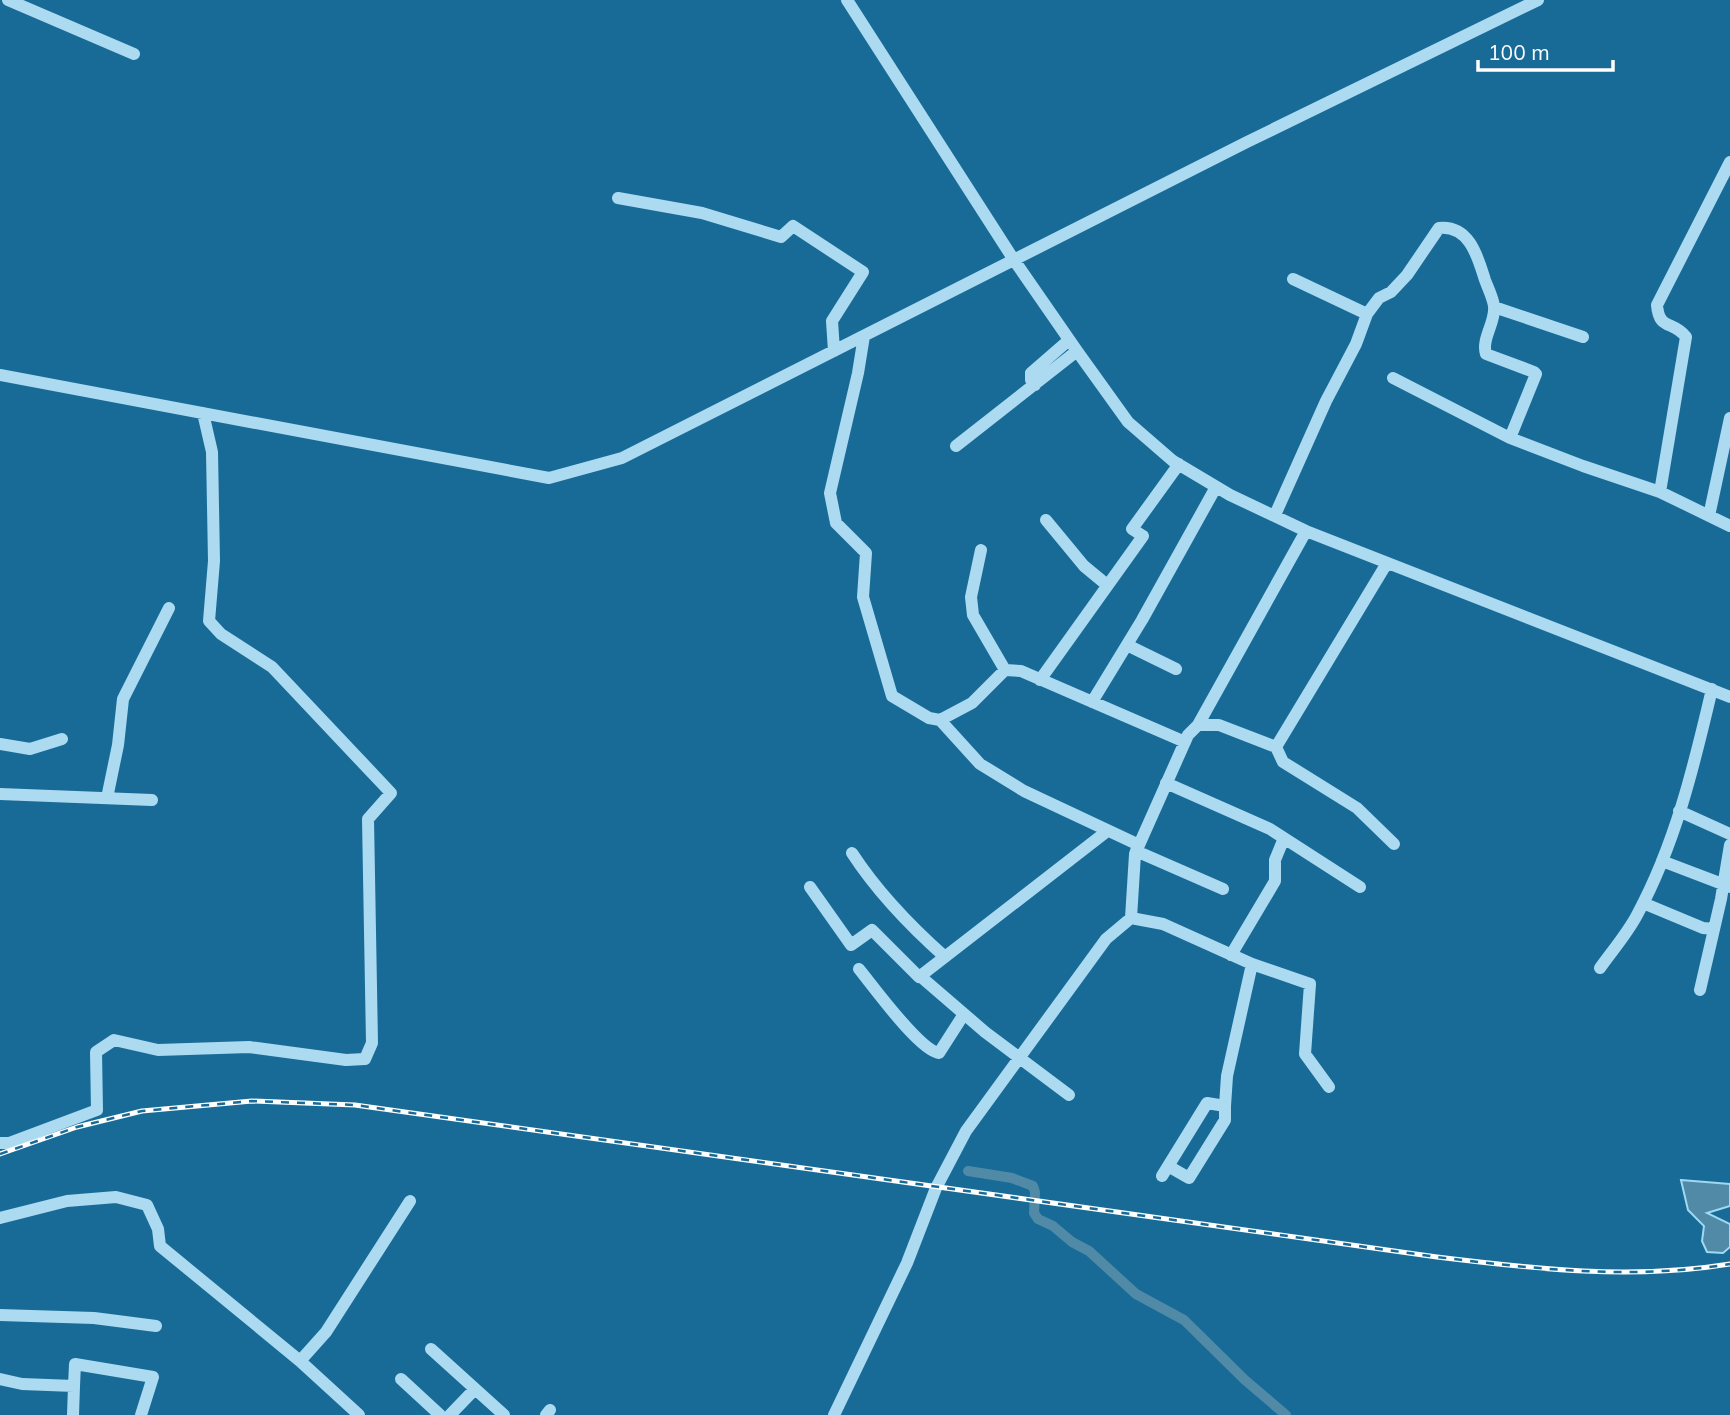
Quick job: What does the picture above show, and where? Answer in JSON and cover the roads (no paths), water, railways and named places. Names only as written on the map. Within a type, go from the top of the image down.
[{"type":"street","points":[[8,0],[134,54]]},
{"type":"street","points":[[847,0],[1014,260],[1128,422],[1179,464],[1216,487],[1306,531],[1730,696]]},
{"type":"street","points":[[0,374],[549,478],[622,458],[1538,0]]},
{"type":"street","points":[[1660,492],[1686,337],[1681,331],[1662,323],[1658,317],[1657,305],[1730,162]]},
{"type":"street","points":[[618,198],[702,213],[781,237],[793,226],[863,272],[832,321],[834,351]]},
{"type":"street","points":[[1275,515],[1326,401],[1356,344],[1367,314],[1379,298],[1391,292],[1407,275],[1439,228],[1447,227],[1464,236],[1474,249],[1494,306],[1485,351],[1490,356],[1535,374],[1510,438]]},
{"type":"street","points":[[1293,279],[1367,314]]},
{"type":"street","points":[[1494,306],[1583,337]]},
{"type":"street","points":[[863,336],[858,373],[830,493],[836,523],[866,553],[863,597],[892,696],[929,718],[940,720],[980,764],[1024,791],[1223,889]]},
{"type":"street","points":[[956,446],[1035,385],[1031,380],[1031,373],[1073,345]]},
{"type":"street","points":[[1393,378],[1510,438],[1660,492],[1730,526]]},
{"type":"street","points":[[0,1143],[9,1143],[97,1110],[96,1052],[114,1040],[158,1050],[248,1047],[346,1060],[365,1059],[372,1043],[368,819],[391,793],[272,667],[221,634],[209,621],[214,561],[212,452],[203,413]]},
{"type":"street","points":[[1709,516],[1730,418]]},
{"type":"street","points":[[1041,680],[1143,537],[1132,529],[1179,464]]},
{"type":"street","points":[[1092,702],[1127,646],[1216,487]]},
{"type":"street","points":[[1046,520],[1084,566],[1107,585]]},
{"type":"street","points":[[834,1415],[906,1263],[936,1188],[966,1131],[1106,939],[1131,918],[1137,848],[1166,783],[1188,735],[1198,725],[1306,531]]},
{"type":"street","points":[[981,550],[971,597],[973,615],[1005,670]]},
{"type":"street","points":[[1276,747],[1387,563]]},
{"type":"street","points":[[107,798],[118,745],[123,699],[169,608]]},
{"type":"street","points":[[1127,646],[1176,669]]},
{"type":"street","points":[[940,720],[972,703],[1005,670],[1021,671],[1185,741]]},
{"type":"street","points":[[1600,968],[1637,916],[1662,861],[1695,762],[1712,690]]},
{"type":"street","points":[[1198,725],[1219,725],[1276,747],[1283,762],[1357,808],[1394,844]]},
{"type":"street","points":[[0,744],[30,749],[62,739]]},
{"type":"street","points":[[1166,783],[1270,829],[1360,887]]},
{"type":"street","points":[[0,794],[152,800]]},
{"type":"street","points":[[1679,811],[1730,834]]},
{"type":"street","points":[[920,976],[1107,832]]},
{"type":"street","points":[[1230,954],[1275,881],[1275,860],[1284,838]]},
{"type":"street","points":[[1700,990],[1727,886],[1730,845]]},
{"type":"street","points":[[852,853],[872,883],[904,920],[945,957]]},
{"type":"street","points":[[1662,861],[1727,886]]},
{"type":"street","points":[[810,887],[850,945],[872,930],[964,1014],[1069,1095]]},
{"type":"street","points":[[1643,903],[1703,928],[1714,929]]},
{"type":"street","points":[[1131,918],[1163,924],[1252,964],[1310,984],[1305,1054],[1329,1087]]},
{"type":"street","points":[[1224,1106],[1208,1103],[1165,1171],[1189,1178],[1225,1120],[1227,1076],[1252,964]]},
{"type":"street","points":[[859,969],[893,1011],[934,1053],[939,1053],[964,1014]]},
{"type":"street","points":[[0,1219],[67,1201],[116,1197],[147,1205],[158,1229],[160,1246],[300,1361],[359,1415]]},
{"type":"street","points":[[300,1361],[326,1332],[410,1201]]},
{"type":"street","points":[[0,1315],[94,1318],[156,1326]]},
{"type":"street","points":[[431,1349],[505,1415]]},
{"type":"street","points":[[72,1415],[75,1364],[153,1377],[141,1415]]},
{"type":"street","points":[[0,1379],[22,1384],[74,1386]]},
{"type":"street","points":[[401,1380],[440,1415]]},
{"type":"street","points":[[450,1415],[475,1389]]},
{"type":"water","points":[[1681,1180],[1730,1184],[1730,1206],[1707,1213],[1730,1224],[1730,1247],[1723,1253],[1707,1252],[1702,1241],[1704,1226],[1688,1210]]},
{"type":"waterway","points":[[968,1171],[1012,1178],[1033,1186],[1034,1213],[1038,1219],[1089,1251],[1136,1294],[1184,1320],[1245,1380],[1286,1415]]},
{"type":"railway","points":[[0,1154],[77,1127],[142,1111],[252,1101],[355,1105],[1437,1257],[1547,1269],[1620,1272],[1693,1269],[1730,1264]]}]
